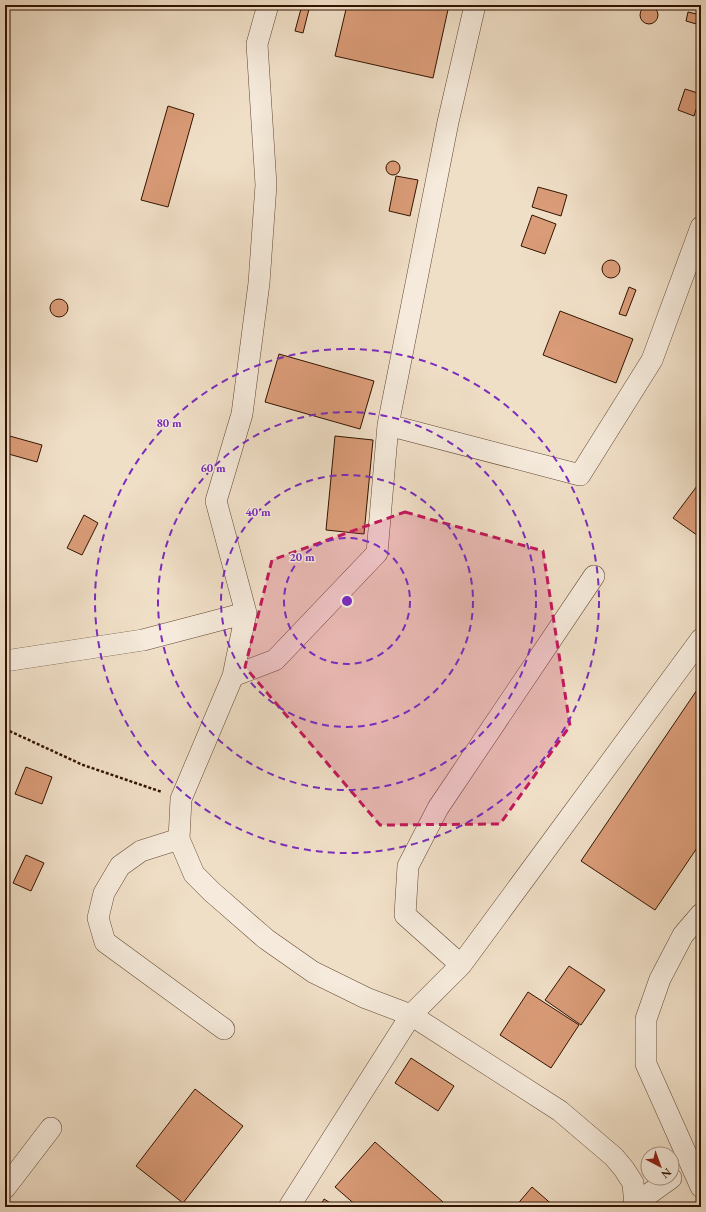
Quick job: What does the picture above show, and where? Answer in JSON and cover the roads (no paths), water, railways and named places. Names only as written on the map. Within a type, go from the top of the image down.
[{"type":"street","points":[[268,5],[257,44],[266,185],[259,283],[242,414],[216,501],[246,613],[233,676],[181,799],[179,839],[194,874],[212,892],[266,939],[313,972],[366,998],[411,1015],[560,1111],[614,1157],[624,1169],[633,1183],[635,1206]]},
{"type":"street","points":[[233,676],[276,660],[377,553],[388,425],[448,122],[475,5]]},
{"type":"street","points":[[388,425],[580,475],[652,360],[701,227]]},
{"type":"street","points":[[461,965],[406,915],[408,866],[438,808],[594,576]]},
{"type":"street","points":[[5,661],[143,640],[246,613]]},
{"type":"street","points":[[289,1207],[411,1015],[461,965],[701,638]]},
{"type":"street","points":[[179,839],[141,851],[120,866],[104,893],[98,918],[105,942],[224,1028]]},
{"type":"street","points":[[701,914],[683,935],[676,948],[660,979],[646,1018],[646,1064],[701,1187]]},
{"type":"street","points":[[5,1188],[51,1128]]},
{"type":"street","points":[[680,1172],[691,1163]]},
{"type":"street","points":[[635,1206],[661,1186]]}]
